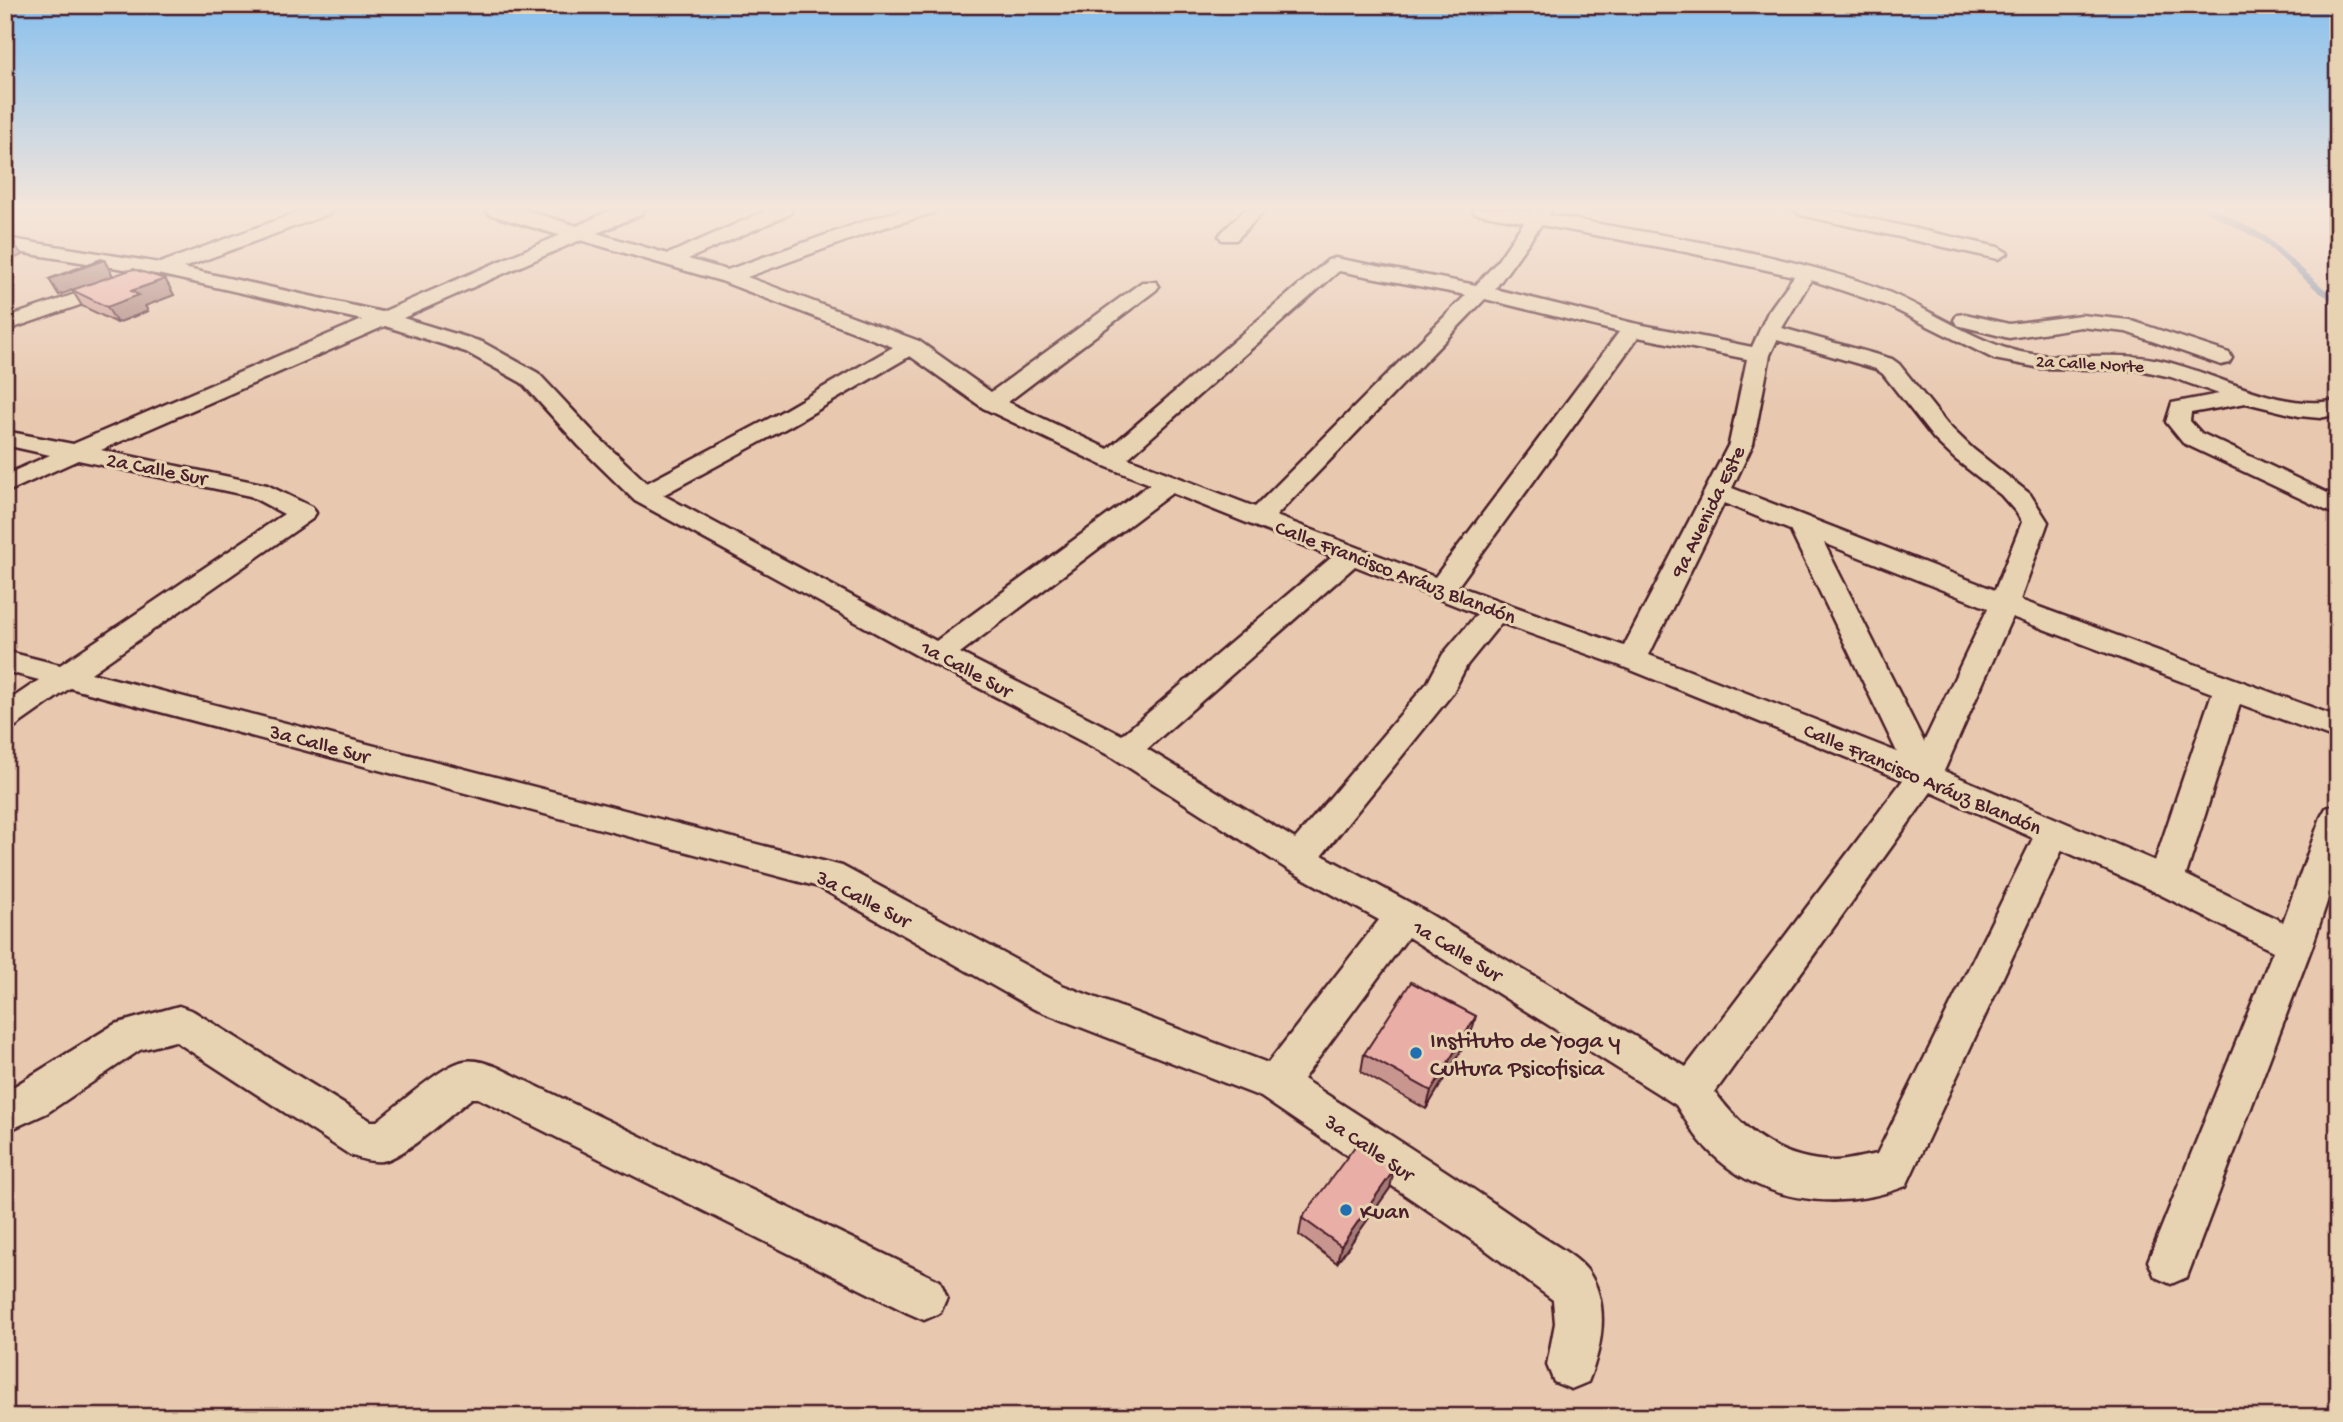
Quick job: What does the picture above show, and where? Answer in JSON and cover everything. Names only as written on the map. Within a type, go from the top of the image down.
[{"type":"street","points":[[5,326],[144,275]]},
{"type":"street","name":"1a Calle Sur","points":[[190,275],[385,319],[474,347],[530,378],[588,441],[644,495],[939,654],[1125,750],[1299,859],[1403,916],[1691,1092],[1716,1128],[1745,1154],[1784,1175],[1835,1182],[1891,1172],[2053,833]]},
{"type":"street","points":[[5,485],[485,275]]},
{"type":"street","name":"Calle Francisco Aráuz Blandón","points":[[723,275],[911,346],[991,403],[1111,460],[1495,611],[1632,659],[1925,776],[2166,881],[2294,944]]},
{"type":"street","points":[[729,277],[734,275]]},
{"type":"street","points":[[1111,460],[1322,275]]},
{"type":"street","points":[[1394,275],[1481,292],[1633,329],[1765,343],[1884,364],[1900,374],[1925,412],[1955,446],[2032,512],[2035,522],[2004,604],[1925,776],[1691,1092]]},
{"type":"street","points":[[1260,517],[1496,275]]},
{"type":"street","name":"9a Avenida Este","points":[[1632,659],[1741,444],[1765,343],[1779,312],[1804,275]]},
{"type":"street","name":"2a Calle Norte","points":[[1814,275],[1859,288],[1909,308],[1999,353],[2015,358],[2039,362],[2124,362],[2157,366],[2245,397],[2291,407],[2330,410],[2338,407]]},
{"type":"street","points":[[991,403],[1149,286]]},
{"type":"street","points":[[1909,308],[1933,310],[2000,331],[2081,321],[2129,326],[2221,358]]},
{"type":"street","points":[[1441,589],[1633,329]]},
{"type":"street","points":[[644,495],[782,421],[911,346]]},
{"type":"street","points":[[2245,397],[2180,408],[2178,422],[2192,438],[2338,508]]},
{"type":"street","name":"2a Calle Sur","points":[[5,438],[258,489],[303,513],[66,676]]},
{"type":"street","points":[[939,654],[1170,482]]},
{"type":"street","points":[[1719,492],[2004,604],[2338,729]]},
{"type":"street","points":[[1801,525],[1925,776]]},
{"type":"street","points":[[1125,750],[1352,554]]},
{"type":"street","points":[[1299,859],[1441,688],[1454,661],[1495,611]]},
{"type":"street","name":"3a Calle Sur","points":[[5,661],[830,876],[1048,997],[1276,1084],[1498,1232],[1569,1284],[1576,1293],[1578,1310],[1571,1365]]},
{"type":"street","points":[[5,718],[66,676]]},
{"type":"street","points":[[2166,881],[2229,689]]},
{"type":"street","points":[[2171,1261],[2294,944],[2338,817]]},
{"type":"street","points":[[1276,1084],[1403,916]]},
{"type":"street","points":[[5,1113],[32,1100],[129,1036],[179,1023],[365,1140],[384,1141],[465,1079],[482,1080],[924,1297]]},
{"type":"building","points":[[115,275],[153,275],[165,279],[131,291],[139,295],[107,307],[72,290]]},
{"type":"building","name":"Instituto de Yoga y Cultura Psicofisica","points":[[1411,982],[1476,1016],[1431,1091],[1364,1054]]},
{"type":"building","name":"Kuan","points":[[1356,1145],[1394,1170],[1341,1246],[1302,1218]]},
{"type":"waterway","points":[[2305,275],[2338,300]]},
{"type":"place","name":"Instituto de Yoga y Cultura Psicofisica","points":[[1416,1053]]},
{"type":"place","name":"Kuan","points":[[1346,1210]]}]
